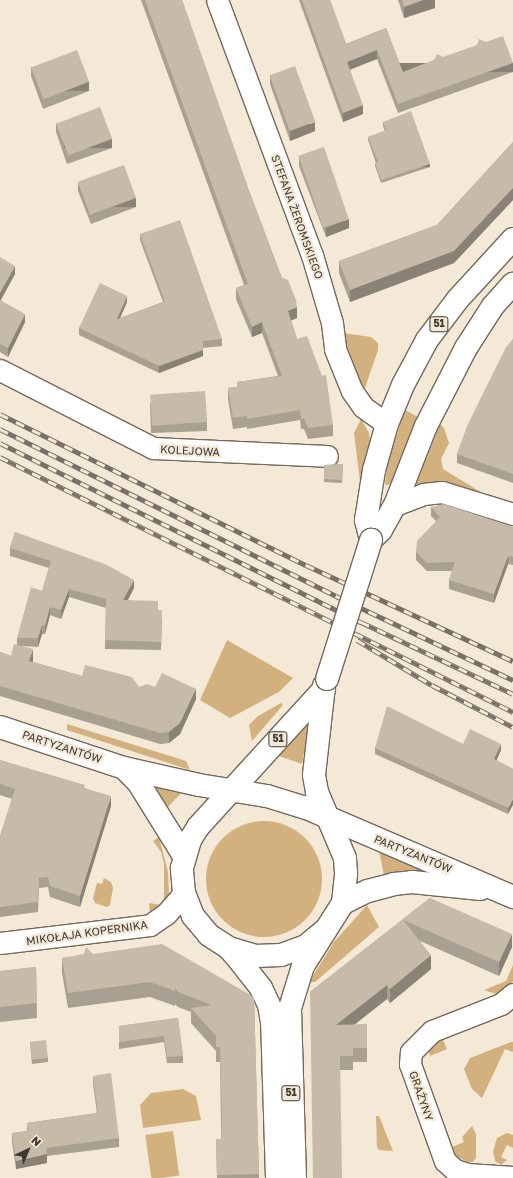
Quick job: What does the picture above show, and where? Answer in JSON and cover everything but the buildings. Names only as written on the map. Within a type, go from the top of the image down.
[{"type":"main road","name":"51","points":[[371,540],[366,520],[369,499],[387,424],[403,385],[428,340],[458,298],[513,239]]},
{"type":"main road","name":"51","points":[[295,1178],[290,1008],[294,987],[303,966],[343,903],[346,873],[345,858],[317,792],[314,775],[325,684],[371,540],[380,530],[395,505],[439,397],[472,338],[493,306],[513,284]]},
{"type":"main road","name":"51","points":[[277,1178],[272,1022],[269,1005],[257,982],[229,948],[200,926],[184,893],[184,856],[198,827],[325,684]]},
{"type":"main road","name":"PARTYZANTÓW","points":[[0,727],[124,768],[281,799],[328,817],[506,893]]},
{"type":"main road","name":"PARTYZANTÓW","points":[[124,768],[138,782],[184,856]]},
{"type":"main road","name":"PARTYZANTÓW","points":[[343,903],[377,888],[412,882],[506,893]]},
{"type":"main road","points":[[229,948],[255,956],[281,955],[306,946],[327,929]]},
{"type":"street","name":"STEFANA ŻEROMSKIEGO","points":[[217,0],[312,255],[332,323],[336,349],[352,391],[363,407],[387,424]]},
{"type":"street","name":"KOLEJOWA","points":[[0,370],[153,448],[327,456]]},
{"type":"street","points":[[395,505],[423,494],[442,492],[513,514]]},
{"type":"street","name":"MIKOŁAJA KOPERNIKA","points":[[0,943],[150,925],[159,921],[184,893]]},
{"type":"street","name":"GRAŻYNY","points":[[513,994],[501,1004],[432,1031],[411,1052],[410,1064],[445,1161],[455,1170],[467,1174],[513,1177]]},
{"type":"shaded area","points":[[343,333],[371,337],[378,343],[378,350],[364,391],[359,383]]},
{"type":"shaded area","points":[[405,410],[418,417],[391,484],[385,485],[387,466]]},
{"type":"shaded area","points":[[361,419],[369,433],[370,441],[360,482],[354,433]]},
{"type":"shaded area","points":[[440,424],[444,428],[449,443],[441,459],[443,469],[487,496],[447,483],[436,482],[416,485]]},
{"type":"shaded area","points":[[227,640],[293,678],[279,692],[230,718],[200,700]]},
{"type":"shaded area","points":[[281,703],[283,705],[252,741],[249,725],[258,716]]},
{"type":"shaded area","points":[[310,721],[302,764],[279,756]]},
{"type":"shaded area","points":[[67,724],[186,761],[190,770],[67,730]]},
{"type":"shaded area","points":[[144,777],[183,791],[167,808]]},
{"type":"shaded area","points":[[264,821],[286,825],[305,838],[318,857],[322,879],[318,901],[305,920],[286,933],[264,937],[242,933],[223,920],[210,901],[206,879],[210,857],[223,838],[242,825]]},
{"type":"shaded area","points":[[159,837],[168,872],[169,895],[167,903],[150,914],[149,903],[162,905],[164,897],[164,864],[161,852],[153,841]]},
{"type":"shaded area","points":[[379,850],[439,874],[384,876]]},
{"type":"shaded area","points":[[104,878],[111,882],[113,888],[110,905],[107,907],[95,903],[93,898],[97,883],[102,884]]},
{"type":"shaded area","points":[[367,905],[379,927],[315,982],[309,982],[334,942]]},
{"type":"shaded area","points":[[513,965],[513,981],[510,988],[499,995],[484,990],[506,981]]},
{"type":"shaded area","points":[[447,1033],[443,1040],[447,1049],[430,1056],[428,1050]]},
{"type":"shaded area","points":[[513,1042],[513,1052],[505,1049],[482,1098],[472,1089],[464,1069],[470,1058]]},
{"type":"shaded area","points":[[183,1089],[196,1096],[201,1120],[143,1128],[140,1105],[151,1093]]},
{"type":"shaded area","points":[[376,1116],[379,1116],[393,1151],[379,1150],[377,1147]]},
{"type":"shaded area","points":[[472,1126],[476,1134],[476,1158],[473,1162],[467,1162],[455,1155],[452,1147],[464,1142],[462,1137]]},
{"type":"shaded area","points":[[173,1131],[179,1176],[151,1178],[145,1135]]},
{"type":"shaded area","points":[[507,1133],[513,1135],[513,1148],[507,1145],[501,1157],[507,1160],[501,1165],[495,1161],[493,1152],[497,1138]]},
{"type":"railway","points":[[0,414],[306,565],[513,661]]},
{"type":"railway","points":[[0,429],[336,596],[513,680]]},
{"type":"railway","points":[[0,443],[361,622],[513,694]]},
{"type":"railway","points":[[0,457],[513,712]]},
{"type":"railway","points":[[357,640],[432,685],[513,727]]}]
